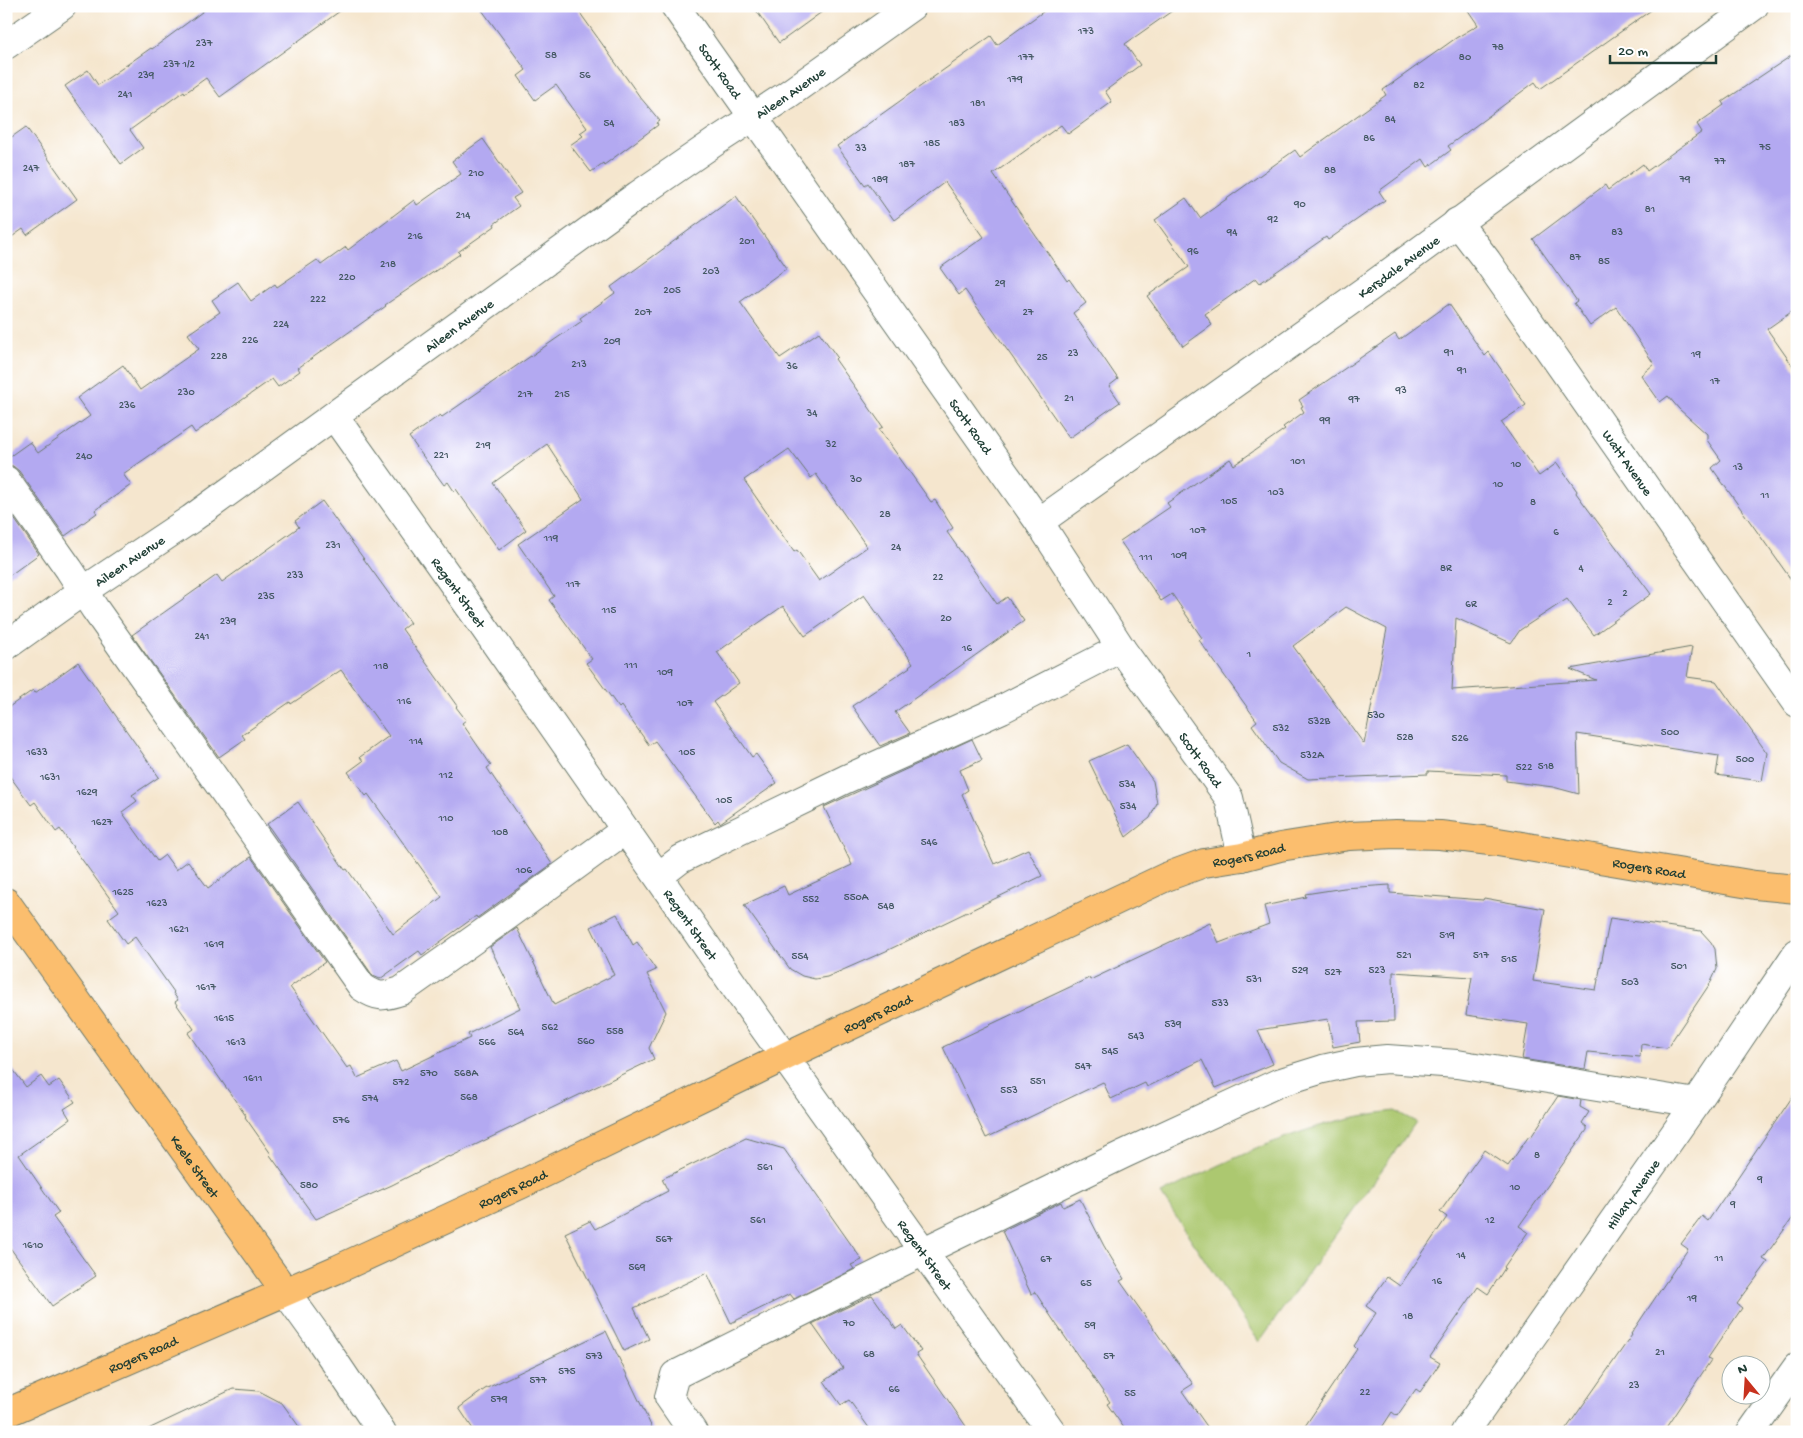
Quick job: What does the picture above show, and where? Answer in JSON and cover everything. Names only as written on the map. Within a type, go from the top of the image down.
[{"type":"main road","name":"Rogers Road","points":[[6,1413],[338,1269],[513,1188],[786,1056],[1166,877],[1204,863],[1242,857],[1280,846],[1349,836],[1396,834],[1498,842],[1755,885],[1797,889]]},
{"type":"main road","name":"Keele Street","points":[[6,902],[285,1291]]},
{"type":"street","points":[[6,45],[62,6]]},
{"type":"street","name":"Scott Road","points":[[674,6],[1039,522],[1121,648],[1229,798],[1242,857]]},
{"type":"street","name":"Aileen Avenue","points":[[6,646],[83,591],[191,519],[638,195],[787,95],[912,6]]},
{"type":"street","name":"Kersdale Avenue","points":[[1039,522],[1370,287],[1754,6]]},
{"type":"street","name":"Watt Avenue","points":[[1457,222],[1493,269],[1797,703]]},
{"type":"street","name":"Regent Street","points":[[334,416],[1052,1432]]},
{"type":"street","points":[[6,480],[362,987],[373,995],[386,996],[401,991],[625,830]]},
{"type":"street","points":[[659,876],[681,859],[846,779],[1002,709],[1121,648]]},
{"type":"street","name":"Hillary Avenue","points":[[1465,1432],[1696,1103],[1797,953]]},
{"type":"street","points":[[693,1432],[669,1397],[675,1375],[924,1251],[1234,1102],[1287,1080],[1355,1062],[1387,1059],[1457,1064],[1696,1103]]},
{"type":"street","name":"Keele Street","points":[[285,1291],[382,1432]]},
{"type":"street","points":[[1751,1432],[1797,1367]]},
{"type":"green space","points":[[1395,1111],[1416,1122],[1259,1342],[1161,1194],[1245,1154],[1304,1131],[1364,1115]]},
{"type":"building","points":[[210,6],[347,6],[220,97],[206,78],[185,93],[184,91],[130,130],[143,148],[121,164],[65,86],[88,70],[98,85],[152,49]]},
{"type":"building","points":[[479,6],[575,6],[640,97],[660,121],[657,123],[658,125],[604,165],[603,163],[591,172],[570,145],[583,136],[580,133],[587,128],[556,85],[535,100],[518,76],[526,70]]},
{"type":"building","points":[[753,6],[830,6],[779,43]]},
{"type":"building","points":[[1051,6],[1179,6],[1125,44],[1140,65],[1105,91],[1112,102],[1068,134],[1061,125],[993,174],[1067,281],[1069,279],[1086,303],[1073,313],[1118,379],[1109,386],[1120,402],[1069,438],[965,290],[959,295],[940,268],[984,237],[945,182],[894,220],[868,183],[865,185],[837,146],[991,36],[997,45]]},
{"type":"building","points":[[1465,6],[1657,6],[1540,89],[1535,82],[1448,146],[1451,150],[1428,167],[1423,159],[1379,191],[1385,200],[1328,240],[1326,237],[1260,283],[1256,278],[1205,314],[1212,325],[1183,346],[1147,296],[1189,267],[1155,220],[1186,198],[1200,218],[1295,150],[1300,157],[1386,95],[1383,90],[1456,38],[1478,25]]},
{"type":"building","points":[[1797,52],[1797,308],[1767,329],[1797,372],[1797,588],[1712,468],[1721,460],[1707,440],[1707,434],[1679,409],[1668,396],[1660,402],[1641,375],[1654,364],[1616,307],[1590,326],[1574,303],[1577,301],[1533,239],[1605,185],[1608,190],[1643,164],[1647,171],[1702,132],[1697,124],[1724,105],[1722,102]]},
{"type":"building","points":[[26,127],[77,199],[27,235],[23,229],[6,241],[6,141]]},
{"type":"building","points":[[483,139],[521,193],[513,198],[519,206],[494,224],[495,226],[458,252],[460,254],[298,368],[300,371],[278,387],[272,379],[195,433],[191,427],[123,474],[131,485],[95,510],[97,513],[65,536],[19,471],[13,466],[6,465],[6,459],[30,442],[38,453],[90,416],[77,398],[123,365],[140,390],[199,349],[188,334],[220,312],[212,300],[238,282],[251,301],[275,284],[277,287],[317,260],[321,265],[346,247],[348,250],[414,200],[417,205],[461,174],[452,161]]},
{"type":"building","points":[[736,196],[787,268],[740,302],[780,358],[819,332],[837,357],[835,359],[883,427],[879,429],[931,502],[935,500],[953,528],[947,532],[997,604],[1007,597],[1024,621],[895,712],[910,733],[880,746],[852,706],[910,667],[913,663],[864,595],[805,636],[783,606],[717,652],[739,683],[713,702],[752,757],[756,754],[777,783],[720,823],[718,820],[715,823],[655,741],[649,745],[621,706],[619,708],[586,663],[592,659],[549,600],[554,596],[518,544],[583,499],[547,444],[493,483],[526,530],[499,550],[456,489],[454,491],[448,482],[444,485],[409,437],[440,415],[442,417],[582,321],[580,318],[615,293],[611,287]],"holes":[[[789,449],[811,478],[816,474],[867,547],[819,581],[797,550],[794,552],[744,480]]]},
{"type":"building","points":[[1449,304],[1485,356],[1489,352],[1526,405],[1501,422],[1539,476],[1557,463],[1577,491],[1576,493],[1651,594],[1594,635],[1567,599],[1520,630],[1511,643],[1456,618],[1452,690],[1596,680],[1570,669],[1692,647],[1687,677],[1716,681],[1767,753],[1762,781],[1716,775],[1719,756],[1577,734],[1579,794],[1553,787],[1506,781],[1506,775],[1428,771],[1428,774],[1308,779],[1279,763],[1252,725],[1257,721],[1199,640],[1202,638],[1172,594],[1161,601],[1120,541],[1170,507],[1167,503],[1230,459],[1234,465],[1285,429],[1283,427],[1304,412],[1299,400],[1395,334],[1399,340]],"holes":[[[1346,607],[1387,629],[1364,744],[1293,646]]]},
{"type":"building","points":[[322,501],[410,623],[402,629],[466,720],[462,723],[491,765],[487,768],[552,864],[422,955],[419,951],[380,979],[373,976],[267,824],[298,802],[345,870],[347,869],[393,934],[442,897],[368,794],[366,796],[348,772],[363,761],[360,757],[389,736],[341,670],[242,735],[245,739],[219,757],[132,635],[217,575],[222,582],[299,527],[295,521]]},
{"type":"building","points":[[6,507],[39,554],[6,578]]},
{"type":"building","points":[[78,662],[159,777],[132,795],[137,801],[122,812],[157,861],[165,855],[176,870],[188,861],[208,888],[251,857],[325,962],[290,987],[347,1068],[351,1066],[357,1078],[396,1061],[401,1071],[470,1038],[468,1034],[520,1008],[490,947],[517,928],[554,1005],[614,975],[591,927],[617,914],[633,945],[637,942],[656,970],[647,974],[666,1012],[649,1048],[654,1059],[392,1185],[316,1219],[270,1155],[246,1116],[188,1033],[194,1029],[175,1002],[178,1000],[174,992],[135,937],[126,944],[108,919],[119,911],[60,829],[56,832],[35,802],[31,805],[6,771],[6,709],[33,690],[35,693]]},
{"type":"building","points":[[972,739],[982,760],[960,770],[968,790],[962,794],[994,864],[1028,849],[1042,876],[886,951],[827,977],[815,979],[802,976],[790,969],[744,905],[784,886],[788,895],[852,865],[824,807]]},
{"type":"building","points":[[1127,744],[1153,781],[1157,803],[1150,818],[1126,837],[1089,761]]},
{"type":"building","points":[[1390,885],[1390,893],[1483,900],[1484,898],[1545,909],[1533,981],[1596,990],[1610,918],[1701,931],[1715,949],[1717,969],[1711,982],[1667,1048],[1641,1044],[1640,1057],[1588,1052],[1585,1069],[1522,1059],[1528,1024],[1466,1015],[1472,977],[1393,972],[1394,1021],[1358,1022],[1360,1042],[1333,1047],[1328,1019],[1258,1030],[1273,1064],[1216,1088],[1202,1060],[1147,1087],[1145,1083],[1111,1099],[1103,1082],[986,1138],[943,1047],[1210,923],[1219,943],[1269,924],[1264,906],[1306,897],[1305,894],[1344,888]]},
{"type":"building","points":[[6,1060],[26,1087],[41,1076],[49,1087],[59,1080],[75,1102],[64,1109],[70,1119],[19,1155],[59,1213],[53,1217],[96,1276],[52,1306],[6,1242]]},
{"type":"building","points":[[1797,1090],[1797,1212],[1763,1259],[1768,1262],[1737,1304],[1742,1308],[1708,1358],[1711,1360],[1663,1432],[1564,1432],[1632,1335],[1688,1249],[1681,1244],[1702,1216],[1708,1221]]},
{"type":"building","points":[[1558,1096],[1581,1100],[1580,1107],[1589,1112],[1582,1123],[1587,1127],[1587,1130],[1519,1226],[1528,1232],[1488,1294],[1478,1287],[1430,1357],[1440,1363],[1420,1392],[1416,1389],[1397,1416],[1392,1412],[1379,1432],[1301,1432],[1357,1349],[1354,1346],[1376,1313],[1366,1306],[1387,1277],[1400,1286],[1447,1217],[1440,1212],[1484,1150],[1508,1166],[1529,1136],[1531,1137]]},
{"type":"building","points":[[746,1138],[784,1149],[862,1260],[851,1265],[854,1269],[794,1299],[790,1294],[731,1323],[707,1273],[634,1308],[649,1339],[624,1351],[565,1233],[590,1221],[595,1229],[668,1191],[662,1179]]},
{"type":"building","points":[[1080,1199],[1104,1246],[1124,1279],[1120,1281],[1193,1384],[1182,1391],[1211,1432],[1127,1432],[1107,1404],[1110,1402],[1035,1292],[1031,1294],[1002,1231],[1061,1202],[1063,1207]]},
{"type":"building","points":[[872,1295],[896,1329],[902,1325],[921,1351],[916,1354],[970,1432],[872,1432],[849,1400],[841,1405],[824,1381],[843,1368],[812,1324]]},
{"type":"building","points":[[606,1331],[654,1432],[475,1432],[459,1408],[485,1389]]},
{"type":"building","points":[[233,1389],[259,1391],[282,1403],[303,1432],[142,1432]]}]
